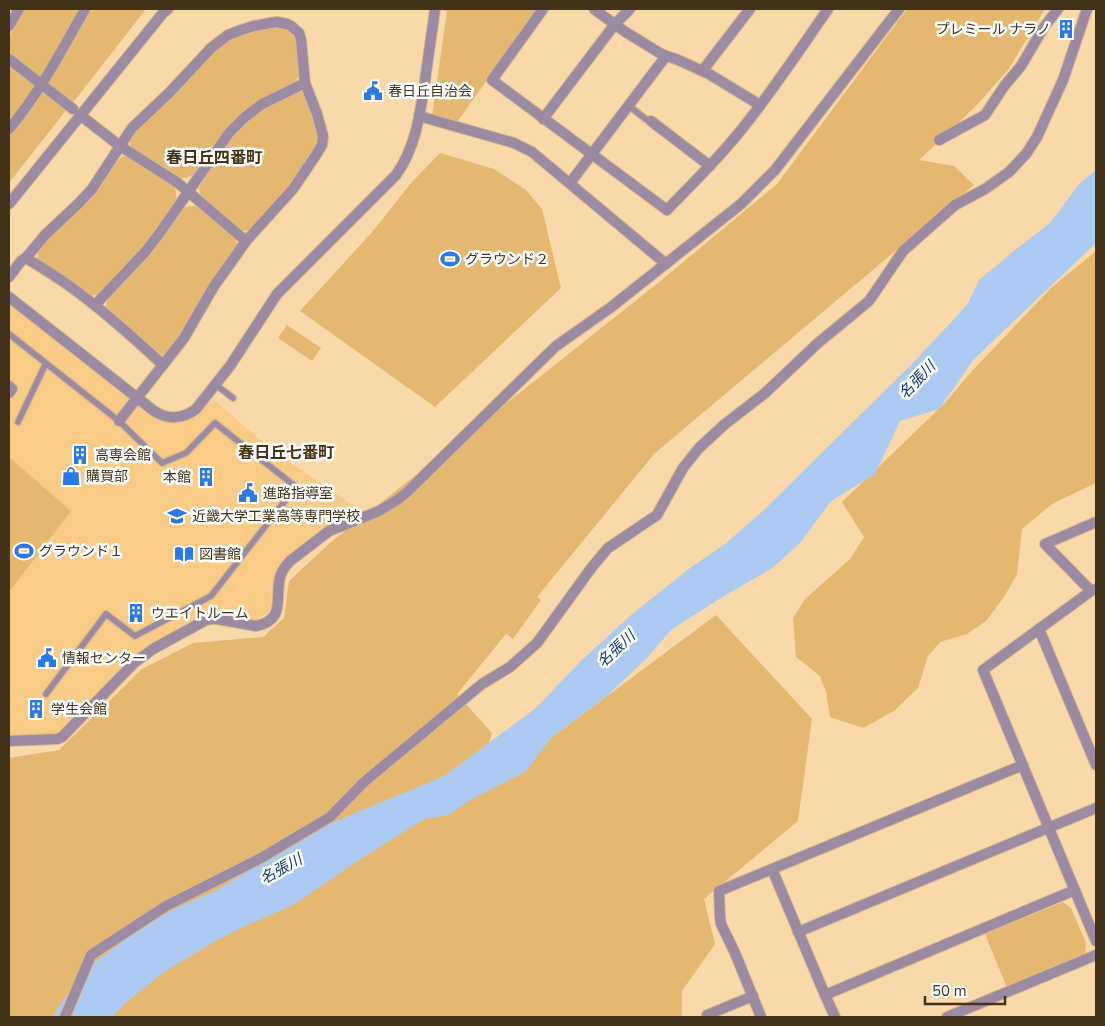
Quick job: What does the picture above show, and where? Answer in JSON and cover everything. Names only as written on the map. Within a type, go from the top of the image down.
[{"type":"street","points":[[9,26],[19,9]]},
{"type":"street","points":[[9,129],[42,85],[85,9]]},
{"type":"street","points":[[9,204],[76,112],[168,9]]},
{"type":"street","points":[[9,297],[160,415],[167,417],[183,416],[196,409],[230,366],[277,294],[396,175],[406,159],[420,116],[436,9]]},
{"type":"street","points":[[544,9],[492,80],[667,210],[737,135],[828,9]]},
{"type":"street","points":[[594,9],[624,31],[666,56],[703,70],[760,105]]},
{"type":"street","points":[[543,119],[615,24],[630,9]]},
{"type":"street","points":[[703,70],[750,9]]},
{"type":"street","points":[[9,741],[57,739],[62,737],[134,663],[206,620],[218,619],[256,626],[268,621],[277,610],[279,580],[284,567],[290,561],[329,531],[379,511],[405,494],[556,346],[610,308],[741,204],[775,170],[899,9]]},
{"type":"street","points":[[939,140],[985,115],[1005,85],[1021,66],[1058,9]]},
{"type":"street","points":[[65,1017],[91,955],[166,906],[261,858],[330,817],[364,782],[482,684],[510,667],[537,643],[608,548],[657,514],[683,468],[700,448],[725,424],[764,394],[818,342],[869,300],[903,251],[954,205],[985,189],[1009,172],[1026,154],[1037,137],[1064,80],[1087,9]]},
{"type":"street","points":[[9,277],[45,235],[92,189],[132,128],[170,92],[211,48],[228,36],[254,26],[277,22],[287,24],[295,29],[301,40],[305,83],[317,114],[323,136],[322,145],[293,189],[246,242],[214,286],[184,338],[119,420]]},
{"type":"street","points":[[570,183],[666,56]]},
{"type":"street","points":[[9,59],[120,146],[188,191],[246,242]]},
{"type":"street","points":[[95,305],[145,252],[159,234],[224,139],[245,117],[262,104],[305,83]]},
{"type":"street","points":[[420,116],[514,142],[536,155],[666,264]]},
{"type":"street","points":[[650,121],[710,166]]},
{"type":"street","points":[[26,258],[70,286],[95,305],[162,365]]},
{"type":"street","points":[[9,386],[12,389],[9,393]]},
{"type":"street","points":[[1096,522],[1045,544],[1095,591],[1039,629],[984,670],[1096,941]]},
{"type":"street","points":[[1039,629],[1096,765]]},
{"type":"street","points":[[761,1017],[721,924],[719,891],[1023,765]]},
{"type":"street","points":[[798,932],[1096,808]]},
{"type":"street","points":[[772,869],[834,1017]]},
{"type":"street","points":[[825,995],[1075,890]]},
{"type":"street","points":[[947,1017],[1096,954]]},
{"type":"street","points":[[707,1015],[752,996]]},
{"type":"lane","points":[[629,106],[650,121]]},
{"type":"lane","points":[[9,334],[119,420],[162,464],[186,453],[215,423],[296,487],[212,596],[135,636],[106,614],[46,694]]},
{"type":"lane","points":[[18,422],[46,363]]},
{"type":"lane","points":[[216,385],[233,398]]},
{"type":"shaded area","points":[[25,9],[79,9],[39,80],[9,56],[9,36]]},
{"type":"shaded area","points":[[89,9],[146,9],[72,104],[46,85]]},
{"type":"shaded area","points":[[441,9],[538,9],[457,122],[432,116],[447,11]]},
{"type":"shaded area","points":[[907,9],[1045,9],[1008,70],[974,108],[919,160],[954,166],[974,185],[655,453],[537,597],[541,600],[513,639],[506,634],[457,694],[492,733],[472,798],[716,615],[812,719],[798,821],[704,899],[715,944],[682,991],[682,1017],[9,1017],[9,758],[59,750],[142,669],[193,643],[263,637],[284,618],[289,581],[330,543],[658,283],[777,184]]},
{"type":"shaded area","points":[[276,27],[284,28],[294,35],[298,48],[300,74],[294,83],[261,99],[224,132],[195,173],[186,178],[176,177],[133,149],[130,141],[139,128],[173,96],[199,66],[220,46],[239,36]]},
{"type":"shaded area","points":[[9,62],[37,83],[22,107],[9,121]]},
{"type":"shaded area","points":[[44,91],[67,109],[9,183],[9,137]]},
{"type":"shaded area","points":[[300,91],[308,101],[317,128],[316,146],[301,171],[278,199],[250,230],[242,231],[204,199],[200,194],[199,188],[209,169],[234,136],[248,122],[266,108]]},
{"type":"shaded area","name":"グラウンド２","points":[[440,153],[494,169],[526,190],[542,209],[561,288],[435,407],[300,311],[373,231],[411,183]]},
{"type":"shaded area","points":[[123,156],[128,157],[172,184],[176,193],[176,199],[172,208],[138,252],[99,294],[89,296],[39,261],[39,249],[49,236],[92,196],[114,165]]},
{"type":"shaded area","points":[[186,207],[200,208],[236,239],[237,245],[210,284],[181,335],[163,355],[157,353],[108,310],[106,308],[107,301],[155,246],[177,214]]},
{"type":"shaded area","points":[[1096,251],[1096,483],[1052,504],[1022,529],[1017,574],[1004,597],[986,621],[967,634],[940,642],[928,656],[918,688],[894,711],[863,728],[830,717],[826,692],[820,676],[796,657],[793,618],[805,599],[850,559],[864,537],[842,502],[945,403],[972,371],[1052,287]]},
{"type":"shaded area","name":"近畿大学工業高等専門学校","points":[[9,304],[148,414],[159,420],[171,423],[184,423],[199,414],[213,399],[273,451],[360,510],[324,527],[284,558],[276,570],[268,613],[255,620],[216,614],[204,616],[152,643],[130,658],[56,734],[9,736],[9,402],[18,389],[9,382]]},
{"type":"shaded area","points":[[287,325],[321,348],[312,361],[278,338]]},
{"type":"shaded area","name":"グラウンド１","points":[[9,457],[71,511],[9,592]]},
{"type":"shaded area","points":[[1063,902],[1071,908],[1086,943],[1085,954],[1007,988],[985,934]]},
{"type":"water","name":"名張川","points":[[1096,170],[1096,243],[974,359],[939,409],[900,421],[875,474],[831,501],[800,543],[771,569],[671,630],[647,658],[608,695],[552,737],[525,772],[472,799],[448,815],[424,819],[295,904],[212,943],[164,972],[129,1000],[112,1017],[52,1017],[71,989],[91,965],[141,928],[178,907],[215,891],[322,827],[444,776],[536,708],[581,661],[631,615],[690,568],[725,544],[764,510],[915,361],[967,305],[979,280],[1050,223],[1080,183]]},
{"type":"place","name":"プレミール ナラノ","points":[[1066,29]]},
{"type":"place","name":"春日丘自治会","points":[[373,91]]},
{"type":"place","name":"グラウンド２","points":[[450,259]]},
{"type":"place","name":"高専会館","points":[[80,455]]},
{"type":"place","name":"購買部","points":[[71,476]]},
{"type":"place","name":"本館","points":[[206,477]]},
{"type":"place","name":"進路指導室","points":[[248,493]]},
{"type":"place","name":"近畿大学工業高等専門学校","points":[[177,516]]},
{"type":"place","name":"グラウンド１","points":[[24,551]]},
{"type":"place","name":"図書館","points":[[184,554]]},
{"type":"place","name":"ウエイトルーム","points":[[136,613]]},
{"type":"place","name":"情報センター","points":[[47,658]]},
{"type":"place","name":"学生会館","points":[[36,709]]},
{"type":"district","name":"春日丘四番町","points":[[214,158]]},
{"type":"district","name":"春日丘七番町","points":[[286,453]]}]
